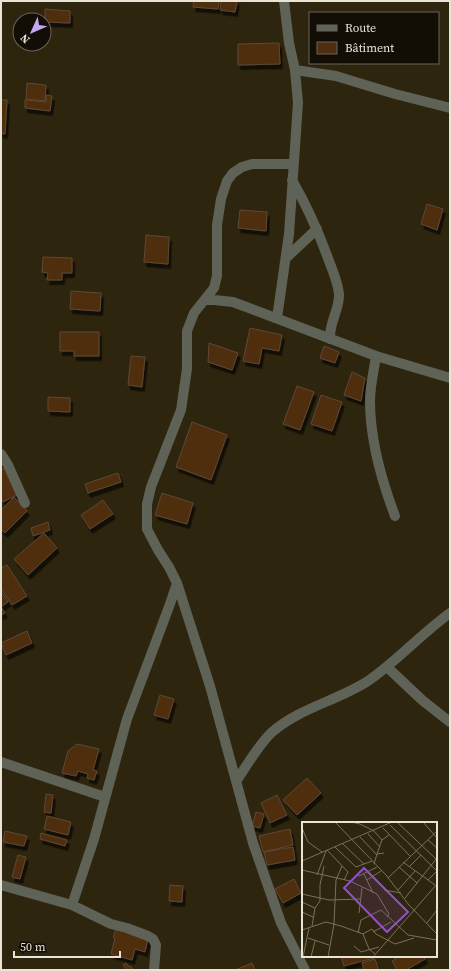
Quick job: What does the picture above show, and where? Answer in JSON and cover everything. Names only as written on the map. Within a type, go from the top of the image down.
[{"type":"street","points":[[277,318],[289,234],[298,103],[295,70],[289,43],[284,1]]},
{"type":"street","points":[[295,70],[336,76],[394,94],[450,108]]},
{"type":"street","points":[[293,164],[252,164],[242,167],[233,173],[227,181],[221,199],[217,225],[217,276],[214,288],[194,313],[187,331],[187,369],[181,410],[156,473],[147,504],[147,528],[177,583],[210,686],[237,780],[253,843],[281,923],[305,970]]},
{"type":"street","points":[[292,180],[302,196],[317,229],[339,293],[338,304],[330,330],[330,339]]},
{"type":"street","points":[[286,258],[317,229]]},
{"type":"street","points":[[205,300],[233,302],[376,356],[450,378]]},
{"type":"street","points":[[376,356],[370,401],[373,440],[382,482],[395,516]]},
{"type":"street","points":[[1,454],[8,465],[25,503]]},
{"type":"street","points":[[72,905],[94,839],[127,719],[177,583]]},
{"type":"street","points":[[237,780],[271,734],[292,718],[366,682],[387,666],[432,626],[450,613]]},
{"type":"street","points":[[387,666],[422,700],[450,722]]},
{"type":"street","points":[[1,762],[105,797]]},
{"type":"street","points":[[1,885],[72,905],[111,924],[148,936],[156,945],[154,970]]},
{"type":"building","points":[[194,1],[219,1],[218,9],[193,7]]},
{"type":"building","points":[[221,1],[237,1],[235,12],[220,10]]},
{"type":"building","points":[[45,9],[70,11],[70,23],[52,22],[52,12],[45,12]]},
{"type":"building","points":[[279,43],[280,64],[238,65],[238,44]]},
{"type":"building","points":[[27,83],[46,85],[45,101],[26,99]]},
{"type":"building","points":[[46,95],[52,96],[50,111],[25,108],[25,100],[46,102]]},
{"type":"building","points":[[1,100],[7,100],[5,134],[1,133]]},
{"type":"building","points":[[427,204],[443,209],[437,230],[421,224]]},
{"type":"building","points":[[240,210],[267,212],[266,231],[238,228]]},
{"type":"building","points":[[146,235],[169,237],[168,264],[144,262]]},
{"type":"building","points":[[43,257],[72,258],[72,273],[62,273],[62,280],[47,280],[48,273],[42,272]]},
{"type":"building","points":[[71,291],[101,293],[100,311],[70,309]]},
{"type":"building","points":[[250,328],[282,335],[279,351],[262,348],[259,364],[243,361]]},
{"type":"building","points":[[60,332],[99,332],[99,356],[74,356],[74,351],[60,351]]},
{"type":"building","points":[[209,343],[238,353],[232,370],[208,362]]},
{"type":"building","points":[[324,346],[339,352],[335,363],[320,358]]},
{"type":"building","points":[[131,356],[145,357],[142,387],[128,385]]},
{"type":"building","points":[[352,372],[365,378],[361,401],[344,395]]},
{"type":"building","points":[[297,386],[314,392],[300,430],[283,424]]},
{"type":"building","points":[[321,395],[342,402],[332,431],[311,424]]},
{"type":"building","points":[[48,397],[70,398],[70,412],[48,411]]},
{"type":"building","points":[[192,422],[227,435],[211,480],[176,467]]},
{"type":"building","points":[[6,467],[19,494],[3,502],[1,497],[1,470]]},
{"type":"building","points":[[118,473],[121,482],[88,493],[85,484]]},
{"type":"building","points":[[162,493],[193,503],[187,524],[155,515]]},
{"type":"building","points":[[14,497],[27,511],[5,533],[1,529],[1,510]]},
{"type":"building","points":[[103,500],[113,514],[90,529],[81,515]]},
{"type":"building","points":[[48,522],[50,530],[33,536],[31,528]]},
{"type":"building","points":[[44,533],[57,548],[28,575],[14,559]]},
{"type":"building","points":[[7,565],[27,596],[12,605],[1,588],[1,568]]},
{"type":"building","points":[[1,591],[8,602],[1,607]]},
{"type":"building","points":[[1,607],[5,613],[1,615]]},
{"type":"building","points":[[27,631],[32,643],[6,655],[1,643]]},
{"type":"building","points":[[160,695],[174,699],[168,719],[154,715]]},
{"type":"building","points":[[77,744],[99,749],[93,770],[97,771],[94,780],[87,778],[88,774],[78,771],[76,776],[62,773],[68,751]]},
{"type":"building","points":[[307,778],[321,793],[297,815],[283,800]]},
{"type":"building","points":[[46,794],[53,795],[51,813],[44,812]]},
{"type":"building","points":[[277,795],[287,815],[270,823],[261,803]]},
{"type":"building","points":[[256,812],[264,814],[260,828],[252,826]]},
{"type":"building","points":[[47,816],[71,822],[68,835],[44,829]]},
{"type":"building","points":[[290,829],[293,845],[263,852],[259,836]]},
{"type":"building","points":[[5,831],[27,836],[24,846],[3,842]]},
{"type":"building","points":[[41,833],[67,840],[65,846],[40,839]]},
{"type":"building","points":[[293,847],[295,860],[267,865],[264,852]]},
{"type":"building","points":[[18,855],[26,857],[20,879],[12,877]]},
{"type":"building","points":[[294,879],[301,893],[283,903],[275,889]]},
{"type":"building","points":[[170,885],[183,886],[182,902],[169,901]]},
{"type":"building","points":[[116,929],[148,939],[145,952],[135,949],[132,960],[111,954],[115,938],[113,937]]},
{"type":"building","points":[[341,957],[374,957],[374,958],[344,966]]},
{"type":"building","points":[[398,957],[424,957],[425,959],[406,970],[397,970],[392,961]]},
{"type":"building","points":[[375,959],[379,970],[364,970],[362,963]]},
{"type":"building","points":[[126,963],[134,970],[125,970],[126,969],[123,965]]},
{"type":"building","points":[[252,963],[255,970],[235,970]]}]
